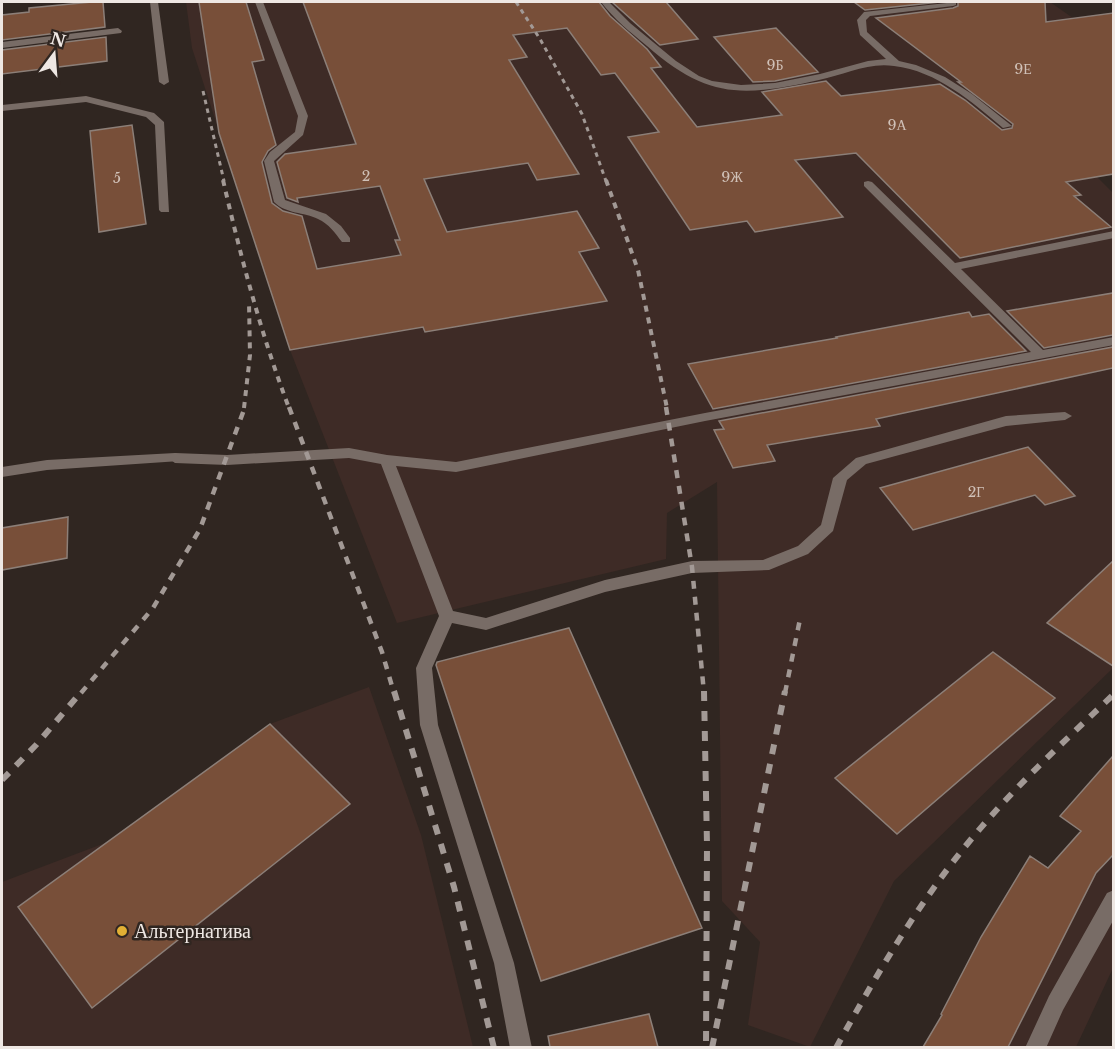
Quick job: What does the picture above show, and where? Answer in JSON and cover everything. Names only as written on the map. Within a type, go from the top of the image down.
[{"type":"street","points":[[154,2],[164,82]]},
{"type":"street","points":[[259,2],[303,116],[303,128],[300,134],[273,155],[269,161],[280,202],[286,206],[317,213],[336,224],[346,240]]},
{"type":"street","points":[[605,2],[616,16],[671,62],[697,79],[717,84],[769,87],[826,76],[840,70],[895,62],[916,67],[956,86],[1007,126]]},
{"type":"street","points":[[895,62],[863,33],[861,20],[867,14],[953,3]]},
{"type":"street","points":[[2,45],[118,32]]},
{"type":"street","points":[[2,108],[86,99],[150,115],[160,124],[165,210]]},
{"type":"street","points":[[868,184],[1041,355]]},
{"type":"street","points":[[952,267],[1113,234]]},
{"type":"street","points":[[2,472],[47,465],[175,458],[227,460],[348,453],[387,460],[456,467],[744,409],[1113,341]]},
{"type":"street","points":[[447,616],[486,624],[605,586],[692,567],[764,566],[803,550],[828,527],[840,478],[861,461],[1006,421],[1065,416]]},
{"type":"street","points":[[387,460],[447,616],[424,668],[429,725],[504,963],[521,1047]]},
{"type":"street","points":[[1035,1047],[1056,1003],[1113,899]]},
{"type":"shaded area","points":[[186,2],[1050,2],[1113,46],[1113,174],[1097,177],[1114,194],[1113,668],[894,881],[810,1047],[748,1025],[760,942],[722,901],[717,482],[667,513],[666,559],[397,623],[290,350],[192,48]]},
{"type":"shaded area","points":[[369,687],[421,835],[473,1047],[2,1048],[2,882],[105,843],[270,724]]},
{"type":"shaded area","points":[[1101,770],[1113,774],[1113,968],[1076,1047],[949,1047],[962,1024],[941,1014],[976,946],[997,957],[1010,930],[992,918],[1030,856],[1049,868],[1081,831],[1060,816]]},
{"type":"building","points":[[103,2],[105,27],[2,40],[2,15],[29,12],[29,8]]},
{"type":"building","points":[[199,2],[246,2],[264,60],[252,62],[276,145],[268,151],[262,162],[272,203],[283,211],[302,216],[317,269],[401,255],[395,240],[400,240],[380,186],[297,198],[298,202],[287,198],[277,162],[285,154],[356,144],[303,2],[599,2],[610,16],[647,49],[661,67],[651,68],[697,127],[782,115],[762,92],[826,81],[841,96],[940,84],[965,100],[1002,130],[1012,128],[1013,124],[876,18],[953,8],[958,6],[958,2],[1045,2],[1046,22],[1113,13],[1113,174],[1066,182],[1081,195],[1074,196],[1111,227],[960,258],[856,153],[795,160],[843,217],[755,232],[747,221],[690,230],[628,137],[659,132],[615,73],[601,75],[567,28],[513,35],[527,57],[509,60],[579,174],[537,180],[528,163],[424,179],[447,232],[577,211],[599,248],[579,252],[607,301],[425,332],[423,327],[290,350],[219,133]]},
{"type":"building","points":[[612,2],[666,2],[698,39],[660,45]]},
{"type":"building","points":[[854,2],[940,2],[865,10]]},
{"type":"building","points":[[776,28],[818,72],[775,81],[753,82],[714,37]]},
{"type":"building","points":[[106,37],[107,61],[2,74],[2,50]]},
{"type":"building","points":[[132,125],[146,224],[99,232],[90,131]]},
{"type":"building","points":[[1113,293],[1113,335],[1044,348],[1007,311]]},
{"type":"building","points":[[969,312],[972,317],[989,314],[1026,351],[713,409],[688,364],[837,338]]},
{"type":"building","points":[[1113,347],[1113,368],[876,419],[880,426],[767,445],[775,461],[733,468],[714,430],[724,429],[719,421]]},
{"type":"building","points":[[1028,447],[1075,496],[1045,505],[1035,495],[913,530],[880,488]]},
{"type":"building","points":[[68,517],[67,558],[2,570],[2,528]]},
{"type":"building","points":[[1113,561],[1113,666],[1047,623]]},
{"type":"building","points":[[569,628],[702,928],[541,981],[436,665],[437,662]]},
{"type":"building","points":[[993,652],[1055,698],[897,834],[835,778]]},
{"type":"building","points":[[270,724],[350,804],[92,1008],[18,907]]},
{"type":"building","points":[[1113,756],[1113,855],[1096,873],[1008,1047],[923,1047],[942,1015],[981,937],[1030,856],[1048,868],[1081,831],[1060,816]]},
{"type":"building","points":[[649,1014],[658,1047],[550,1047],[548,1036]]},
{"type":"railway","points":[[516,2],[540,39],[582,114],[606,181]]},
{"type":"railway","points":[[203,91],[224,181]]},
{"type":"railway","points":[[223,180],[252,296],[289,408]]},
{"type":"railway","points":[[606,180],[638,270],[667,408]]},
{"type":"railway","points":[[244,408],[250,355],[249,302]]},
{"type":"railway","points":[[81,693],[153,608],[200,529],[245,407]]},
{"type":"railway","points":[[289,407],[382,652],[394,693]]},
{"type":"railway","points":[[666,407],[692,567],[704,693]]},
{"type":"railway","points":[[785,693],[800,619]]},
{"type":"railway","points":[[2,780],[36,745],[82,691]]},
{"type":"railway","points":[[394,691],[454,887],[494,1048]]},
{"type":"railway","points":[[704,691],[707,845],[706,1048]]},
{"type":"railway","points":[[712,1048],[785,691]]},
{"type":"railway","points":[[836,1048],[904,932],[963,849],[1016,789],[1114,694]]},
{"type":"place","name":"Альтернатива","points":[[122,931]]}]
